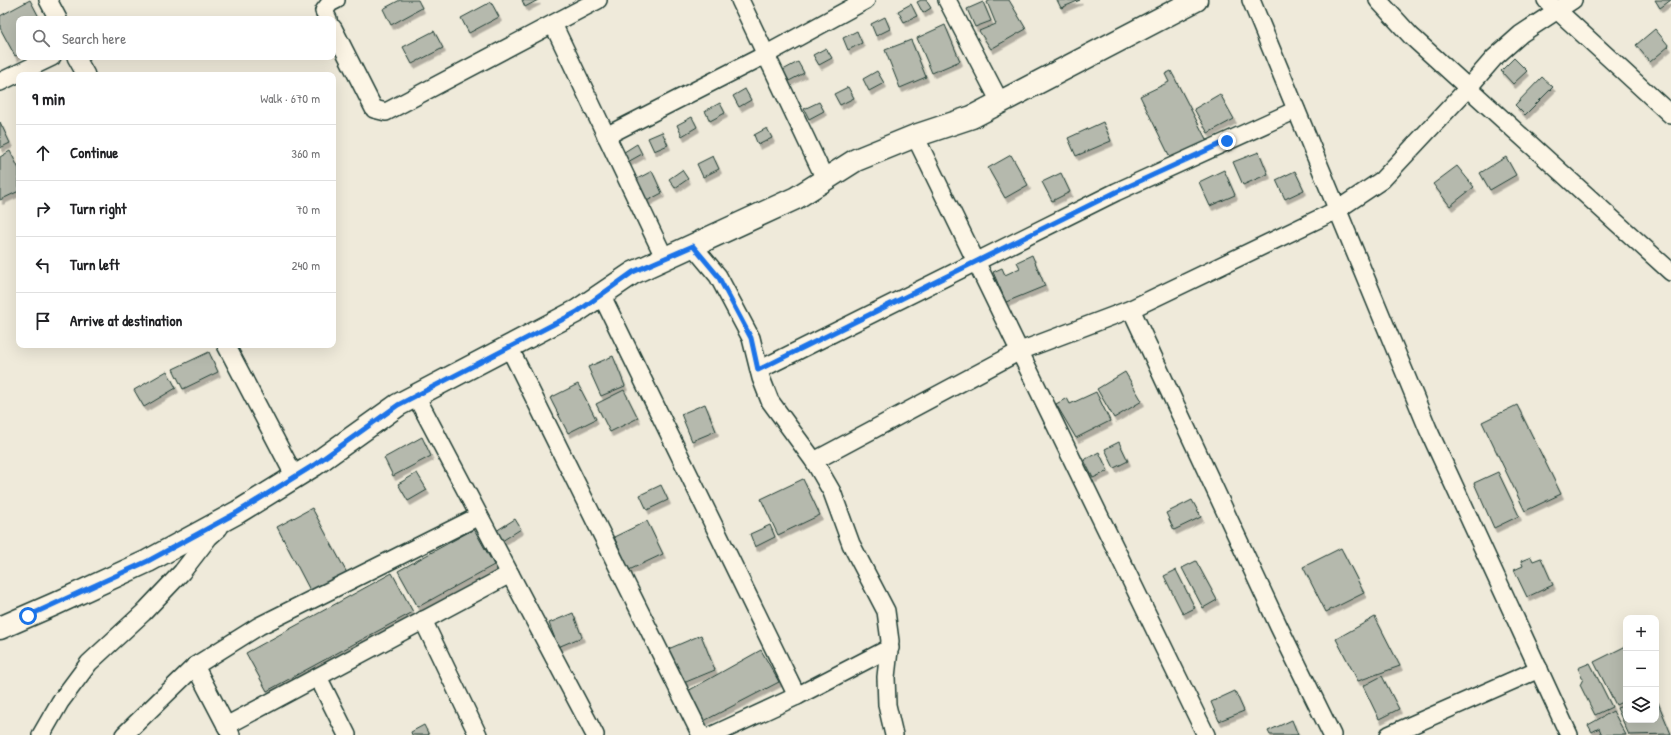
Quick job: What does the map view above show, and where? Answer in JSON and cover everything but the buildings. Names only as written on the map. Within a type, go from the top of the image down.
[{"type":"main road","points":[[0,628],[148,561],[238,512],[295,477],[398,405],[577,312],[633,272],[665,259],[796,198],[856,160],[915,136],[972,117],[1196,0]]},
{"type":"street","points":[[48,0],[56,16]]},
{"type":"street","points":[[326,16],[324,11],[330,3],[336,0]]},
{"type":"street","points":[[336,34],[374,109],[386,112],[598,0]]},
{"type":"street","points":[[740,0],[826,179]]},
{"type":"street","points":[[606,136],[766,55],[866,0]]},
{"type":"street","points":[[946,0],[1000,102]]},
{"type":"street","points":[[1251,0],[1428,429],[1569,735]]},
{"type":"street","points":[[1378,0],[1411,36],[1671,272]]},
{"type":"street","points":[[814,461],[1020,351],[1131,309],[1337,210],[1382,180],[1494,58],[1551,5],[1573,0]]},
{"type":"street","points":[[1551,5],[1671,115]]},
{"type":"street","points":[[553,24],[665,259]]},
{"type":"street","points":[[21,72],[46,60]]},
{"type":"street","points":[[78,60],[84,72]]},
{"type":"street","points":[[0,82],[16,74]]},
{"type":"street","points":[[758,370],[1116,192],[1296,110]]},
{"type":"street","points":[[915,136],[1206,735]]},
{"type":"street","points":[[693,246],[718,276],[751,338],[758,370],[770,401],[814,461],[832,492],[851,544],[886,611],[890,641],[886,677],[887,705],[894,735]]},
{"type":"street","points":[[601,294],[797,696]]},
{"type":"street","points":[[1131,309],[1279,627],[1332,735]]},
{"type":"street","points":[[509,346],[701,735]]},
{"type":"street","points":[[228,348],[295,477]]},
{"type":"street","points":[[416,396],[595,735]]},
{"type":"street","points":[[40,735],[60,702],[89,662],[144,613],[182,572],[209,537],[238,512]]},
{"type":"street","points":[[124,735],[195,666],[258,626],[479,516]]},
{"type":"street","points":[[195,666],[228,731],[318,677],[510,574]]},
{"type":"street","points":[[423,620],[478,735]]},
{"type":"street","points":[[713,735],[797,696],[890,648]]},
{"type":"street","points":[[1389,735],[1539,669]]},
{"type":"street","points":[[318,677],[347,735]]},
{"type":"route","points":[[28,616],[148,561],[238,512],[314,465],[398,405],[577,312],[633,272],[693,246],[718,276],[751,338],[758,370],[1116,192],[1227,141]]}]
